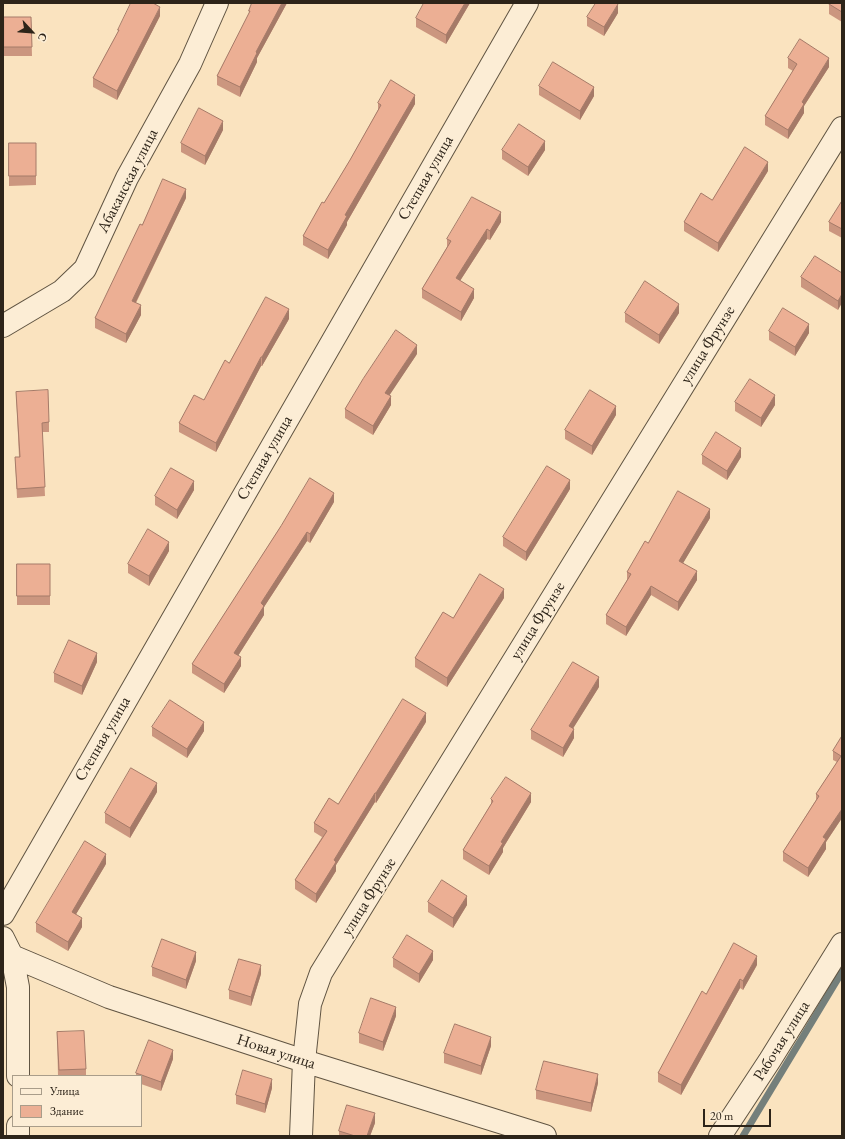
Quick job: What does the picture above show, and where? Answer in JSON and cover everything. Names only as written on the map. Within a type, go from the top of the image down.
[{"type":"street","name":"Абаканская улица","points":[[3,326],[62,291],[85,269],[127,178],[190,64],[217,3]]},
{"type":"street","name":"Степная улица","points":[[3,914],[526,3]]},
{"type":"street","name":"улица Фрунзе","points":[[301,1136],[304,1061],[310,1004],[321,974],[842,128]]},
{"type":"street","name":"Рабочая улица","points":[[720,1136],[770,1060],[842,944]]},
{"type":"street","name":"Новая улица","points":[[7,947],[109,997],[304,1061],[545,1136]]},
{"type":"street","points":[[7,947],[18,987],[18,1075]]},
{"type":"building","points":[[131,3],[153,3],[160,7],[117,91],[93,78],[119,30]]},
{"type":"building","points":[[252,3],[282,3],[256,52],[257,53],[240,87],[217,76],[250,11]]},
{"type":"building","points":[[424,3],[465,3],[446,35],[416,18]]},
{"type":"building","points":[[596,3],[618,4],[604,27],[587,17]]},
{"type":"building","points":[[842,3],[842,12],[829,4]]},
{"type":"building","points":[[4,17],[31,17],[32,47],[4,47]]},
{"type":"building","points":[[800,39],[829,58],[802,102],[804,104],[788,130],[765,116],[797,64],[788,58]]},
{"type":"building","points":[[553,62],[594,87],[580,111],[539,86]]},
{"type":"building","points":[[391,80],[415,95],[345,215],[347,216],[328,250],[303,236],[322,202],[324,203],[350,160],[381,105],[378,103]]},
{"type":"building","points":[[199,108],[223,121],[205,156],[181,143]]},
{"type":"building","points":[[519,124],[545,141],[528,167],[502,150]]},
{"type":"building","points":[[9,143],[36,143],[36,176],[9,176]]},
{"type":"building","points":[[745,147],[768,162],[718,243],[684,222],[701,193],[712,200]]},
{"type":"building","points":[[163,179],[186,189],[132,301],[141,305],[126,334],[95,318],[140,224],[142,225]]},
{"type":"building","points":[[472,197],[501,212],[490,231],[487,229],[456,278],[474,289],[461,312],[422,289],[451,241],[447,239]]},
{"type":"building","points":[[842,201],[842,229],[829,222]]},
{"type":"building","points":[[815,256],[842,273],[842,294],[838,301],[801,277]]},
{"type":"building","points":[[645,281],[679,304],[659,335],[625,313]]},
{"type":"building","points":[[266,297],[289,309],[261,357],[216,443],[179,423],[194,395],[204,400],[225,360],[229,363]]},
{"type":"building","points":[[783,308],[809,324],[795,347],[769,331]]},
{"type":"building","points":[[396,330],[417,345],[385,393],[391,396],[373,426],[345,409]]},
{"type":"building","points":[[750,379],[775,395],[761,418],[735,402]]},
{"type":"building","points":[[48,390],[49,422],[42,423],[45,487],[17,489],[15,457],[20,457],[16,392]]},
{"type":"building","points":[[590,390],[616,406],[592,446],[565,430]]},
{"type":"building","points":[[716,432],[741,448],[727,471],[702,455]]},
{"type":"building","points":[[547,466],[570,480],[526,552],[503,537]]},
{"type":"building","points":[[171,468],[194,481],[177,510],[155,496]]},
{"type":"building","points":[[310,478],[334,493],[310,534],[307,532],[261,603],[264,606],[234,653],[241,657],[224,684],[192,664],[281,526]]},
{"type":"building","points":[[678,491],[710,509],[679,561],[697,571],[678,602],[651,586],[626,627],[606,615],[631,574],[627,572],[645,541],[648,543]]},
{"type":"building","points":[[148,529],[169,542],[149,576],[128,564]]},
{"type":"building","points":[[17,564],[50,564],[50,596],[17,596]]},
{"type":"building","points":[[480,574],[504,589],[447,678],[415,658],[443,612],[453,618]]},
{"type":"building","points":[[69,640],[97,653],[82,686],[54,673]]},
{"type":"building","points":[[573,662],[599,677],[569,726],[574,729],[563,748],[531,730]]},
{"type":"building","points":[[403,699],[426,713],[334,860],[336,862],[316,894],[295,880],[327,831],[314,823],[329,798],[338,804]]},
{"type":"building","points":[[170,700],[204,722],[187,749],[152,727]]},
{"type":"building","points":[[842,736],[842,809],[823,837],[826,839],[808,868],[783,852],[819,796],[816,794],[841,756],[833,751]]},
{"type":"building","points":[[131,768],[157,783],[130,828],[105,813]]},
{"type":"building","points":[[506,777],[531,793],[501,842],[503,843],[489,866],[463,850],[493,801],[491,799]]},
{"type":"building","points":[[85,841],[106,854],[72,912],[82,918],[68,942],[36,923]]},
{"type":"building","points":[[442,880],[467,896],[453,918],[428,902]]},
{"type":"building","points":[[407,935],[433,951],[419,974],[393,958]]},
{"type":"building","points":[[162,939],[196,952],[186,980],[152,967]]},
{"type":"building","points":[[734,943],[757,956],[743,981],[740,979],[681,1085],[658,1073],[702,991],[706,994]]},
{"type":"building","points":[[239,959],[261,965],[251,997],[229,990]]},
{"type":"building","points":[[371,998],[396,1007],[383,1042],[359,1033]]},
{"type":"building","points":[[455,1024],[491,1037],[481,1066],[444,1053]]},
{"type":"building","points":[[84,1031],[86,1069],[59,1070],[57,1032]]},
{"type":"building","points":[[149,1040],[173,1050],[161,1082],[136,1073]]},
{"type":"building","points":[[544,1061],[598,1074],[591,1103],[536,1090]]},
{"type":"building","points":[[243,1070],[272,1079],[265,1104],[236,1095]]},
{"type":"building","points":[[347,1105],[375,1113],[367,1136],[355,1136],[339,1131]]},
{"type":"waterway","points":[[743,1136],[842,972]]}]
